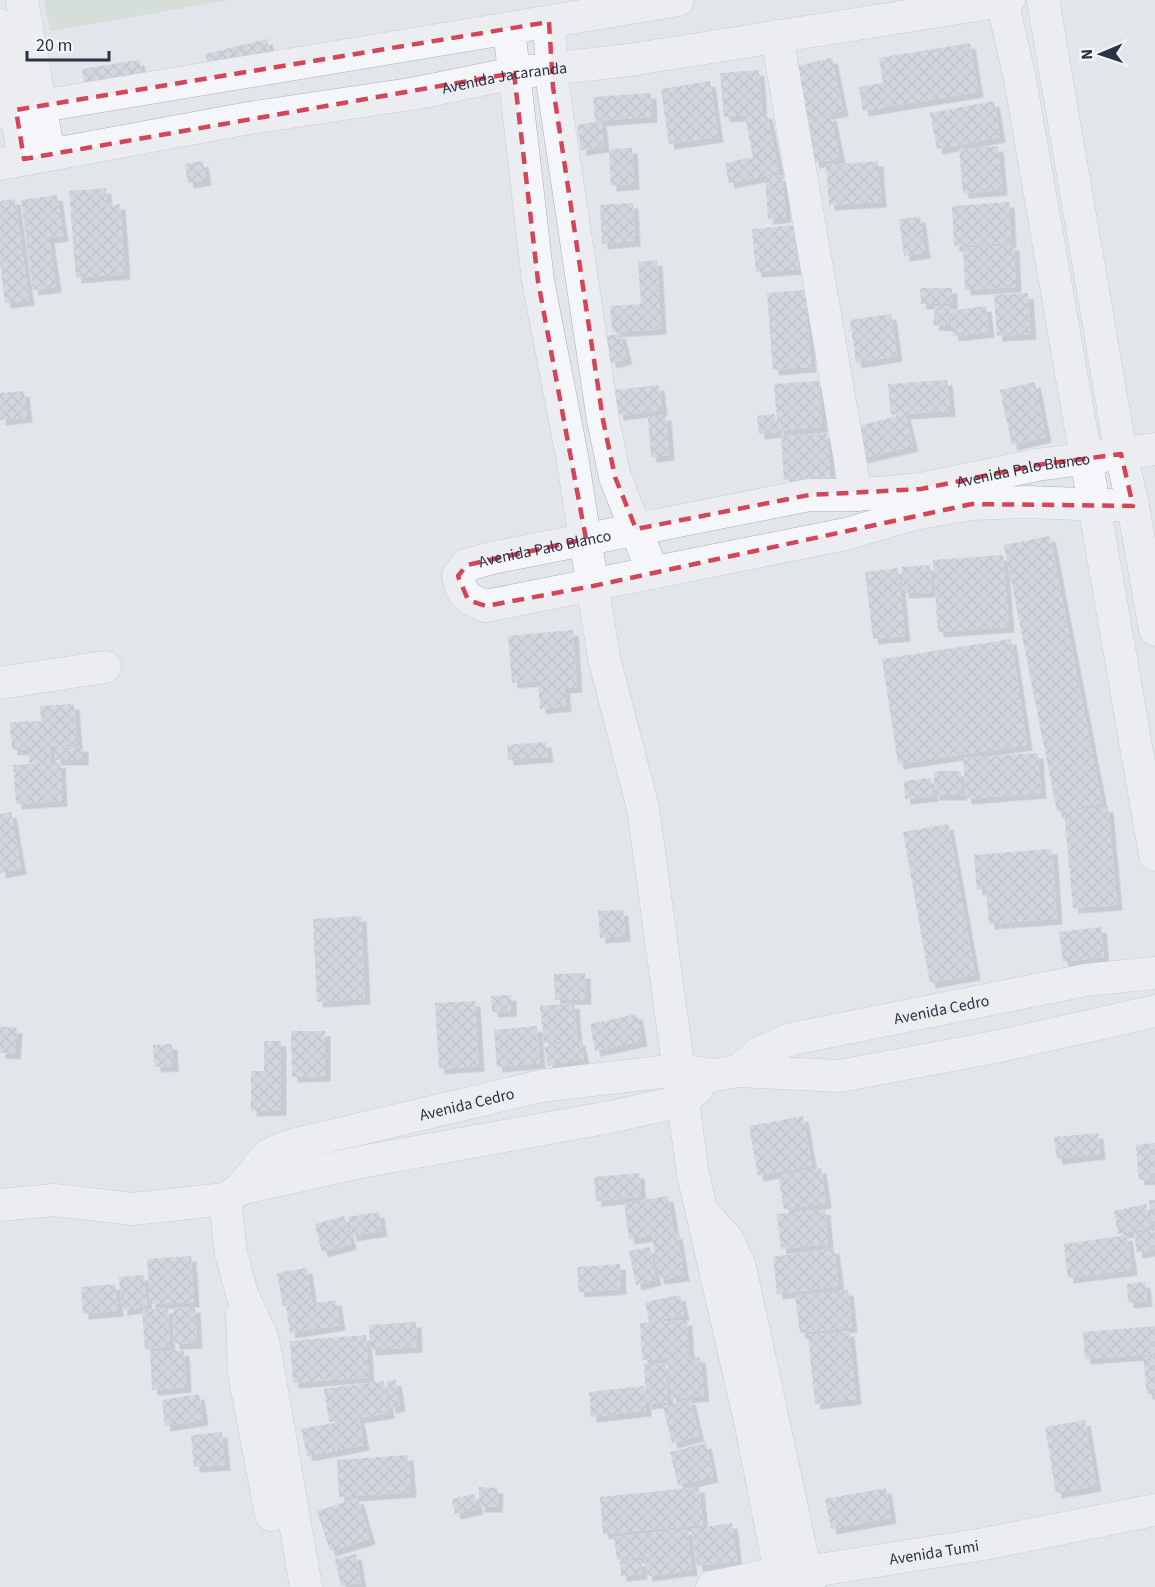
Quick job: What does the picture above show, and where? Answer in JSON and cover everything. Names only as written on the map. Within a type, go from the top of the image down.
[{"type":"street","points":[[19,110],[22,0]]},
{"type":"street","points":[[19,110],[678,0]]},
{"type":"street","points":[[1005,0],[1155,855]]},
{"type":"street","name":"Avenida Jacaranda","points":[[24,159],[249,118],[417,93],[514,73],[777,36],[1005,0]]},
{"type":"street","points":[[1043,0],[1121,454],[1133,506],[1155,630]]},
{"type":"street","points":[[549,22],[552,69],[603,420],[615,477],[653,573]]},
{"type":"street","points":[[0,25],[19,110],[24,159]]},
{"type":"street","points":[[508,29],[538,281],[586,539],[604,658],[643,808],[677,1070],[701,1210],[728,1240],[740,1267],[794,1580]]},
{"type":"street","points":[[777,36],[856,495]]},
{"type":"street","name":"Avenida Palo Blanco","points":[[1133,506],[972,504],[914,514],[846,534],[486,606],[468,600],[460,590],[458,576],[467,565],[492,558],[809,495],[856,495],[957,483],[1037,465],[1155,449]]},
{"type":"street","points":[[0,683],[105,667]]},
{"type":"street","name":"Avenida Cedro","points":[[0,1205],[54,1200],[133,1209],[233,1194],[361,1162],[682,1101],[759,1053],[791,1039],[1086,980],[1155,973]]},
{"type":"street","name":"Avenida Cedro","points":[[233,1194],[268,1155],[288,1146],[541,1086],[677,1070],[840,1076],[1000,1046],[1155,1011]]},
{"type":"street","points":[[233,1194],[231,1253],[242,1294],[263,1340],[306,1587]]},
{"type":"street","points":[[242,1294],[244,1373],[284,1587]]},
{"type":"street","name":"Avenida Tumi","points":[[712,1587],[794,1580],[984,1545],[1155,1510]]},
{"type":"highlighted area","points":[[549,22],[553,87],[603,420],[615,477],[636,529],[809,495],[921,489],[1037,465],[1121,454],[1133,506],[972,504],[593,586],[486,606],[468,600],[458,576],[467,565],[586,539],[538,281],[514,73],[24,159],[16,110]]},
{"type":"green space","points":[[44,0],[230,0],[50,31]]},
{"type":"building","points":[[267,39],[271,56],[210,70],[205,54]]},
{"type":"building","points":[[970,43],[978,92],[863,111],[859,87],[883,83],[879,58]]},
{"type":"building","points":[[832,58],[843,111],[803,119],[791,67]]},
{"type":"building","points":[[139,60],[142,73],[84,83],[82,69]]},
{"type":"building","points":[[759,70],[762,114],[724,117],[720,73]]},
{"type":"building","points":[[710,81],[718,137],[669,144],[661,89]]},
{"type":"building","points":[[651,93],[652,117],[595,121],[593,97]]},
{"type":"building","points":[[994,101],[1000,137],[937,149],[930,113]]},
{"type":"building","points":[[767,113],[779,173],[729,183],[725,163],[753,157],[745,117]]},
{"type":"building","points":[[831,115],[840,158],[814,163],[805,121]]},
{"type":"building","points":[[601,121],[604,147],[581,150],[577,125]]},
{"type":"building","points":[[998,146],[1002,190],[963,193],[959,149]]},
{"type":"building","points":[[632,148],[634,184],[611,186],[609,149]]},
{"type":"building","points":[[203,161],[206,180],[188,183],[185,164]]},
{"type":"building","points":[[878,161],[881,202],[829,205],[826,165]]},
{"type":"building","points":[[782,175],[786,217],[768,219],[765,177]]},
{"type":"building","points":[[106,188],[107,205],[120,204],[125,274],[76,278],[69,191]]},
{"type":"building","points":[[57,195],[63,236],[49,238],[56,287],[33,290],[21,200]]},
{"type":"building","points":[[15,199],[29,300],[5,303],[0,263],[0,201]]},
{"type":"building","points":[[1009,202],[1011,243],[954,246],[952,206]]},
{"type":"building","points":[[633,203],[635,241],[602,244],[600,205]]},
{"type":"building","points":[[920,217],[925,253],[904,256],[899,219]]},
{"type":"building","points":[[796,225],[799,269],[756,272],[752,229]]},
{"type":"building","points":[[1014,245],[1016,287],[965,290],[963,248]]},
{"type":"building","points":[[657,260],[661,329],[612,332],[610,306],[641,304],[638,262]]},
{"type":"building","points":[[920,288],[952,288],[952,304],[921,304]]},
{"type":"building","points":[[805,290],[811,367],[773,370],[767,293]]},
{"type":"building","points":[[1028,293],[1031,334],[997,336],[994,295]]},
{"type":"building","points":[[935,306],[950,307],[948,326],[933,325]]},
{"type":"building","points":[[986,306],[989,332],[953,336],[950,311]]},
{"type":"building","points":[[891,314],[897,356],[856,363],[850,320]]},
{"type":"building","points":[[620,333],[627,359],[611,363],[604,337]]},
{"type":"building","points":[[947,380],[950,411],[891,415],[888,384]]},
{"type":"building","points":[[819,381],[822,427],[778,431],[774,384]]},
{"type":"building","points":[[1035,382],[1046,437],[1012,445],[1000,390]]},
{"type":"building","points":[[659,385],[662,410],[618,415],[615,390]]},
{"type":"building","points":[[24,391],[27,417],[0,420],[0,393]]},
{"type":"building","points":[[775,414],[777,432],[759,434],[757,416]]},
{"type":"building","points":[[905,414],[913,446],[862,458],[855,427]]},
{"type":"building","points":[[666,415],[669,455],[651,457],[648,417]]},
{"type":"building","points":[[827,433],[830,477],[784,480],[781,436]]},
{"type":"building","points":[[1050,536],[1102,803],[1057,812],[1004,545]]},
{"type":"building","points":[[1003,555],[1009,627],[938,632],[933,560]]},
{"type":"building","points":[[930,565],[932,592],[903,593],[902,567]]},
{"type":"building","points":[[898,568],[905,636],[873,639],[865,572]]},
{"type":"building","points":[[573,630],[577,687],[564,688],[566,706],[540,709],[538,681],[512,683],[508,636]]},
{"type":"building","points":[[1011,639],[1027,745],[898,764],[882,659]]},
{"type":"building","points":[[74,704],[77,744],[50,746],[51,761],[29,763],[29,749],[12,750],[10,722],[41,721],[40,706]]},
{"type":"building","points":[[546,742],[548,757],[508,760],[507,745]]},
{"type":"building","points":[[83,746],[83,760],[55,760],[55,747]]},
{"type":"building","points":[[1038,753],[1041,793],[966,799],[963,758]]},
{"type":"building","points":[[60,762],[62,801],[16,804],[13,765]]},
{"type":"building","points":[[934,771],[961,771],[961,795],[934,795]]},
{"type":"building","points":[[931,778],[933,796],[905,799],[904,781]]},
{"type":"building","points":[[1108,807],[1117,905],[1073,908],[1064,811]]},
{"type":"building","points":[[11,812],[21,869],[0,873],[0,814]]},
{"type":"building","points":[[948,824],[975,975],[930,983],[903,832]]},
{"type":"building","points":[[1052,849],[1057,919],[989,924],[986,889],[977,890],[974,855]]},
{"type":"building","points":[[623,910],[625,936],[600,938],[598,911]]},
{"type":"building","points":[[361,916],[365,999],[317,1002],[313,919]]},
{"type":"building","points":[[1101,927],[1104,957],[1063,962],[1059,932]]},
{"type":"building","points":[[585,973],[586,999],[555,1000],[554,974]]},
{"type":"building","points":[[511,995],[511,1011],[492,1012],[491,996]]},
{"type":"building","points":[[475,1001],[479,1066],[439,1069],[435,1003]]},
{"type":"building","points":[[574,1003],[577,1040],[544,1043],[540,1006]]},
{"type":"building","points":[[637,1014],[642,1041],[595,1051],[590,1024]]},
{"type":"building","points":[[0,1026],[17,1028],[15,1054],[0,1053]]},
{"type":"building","points":[[537,1026],[540,1063],[497,1067],[494,1030]]},
{"type":"building","points":[[291,1031],[325,1031],[325,1076],[292,1077]]},
{"type":"building","points":[[580,1040],[584,1059],[548,1066],[544,1047]]},
{"type":"building","points":[[264,1041],[281,1041],[281,1110],[251,1111],[251,1071],[264,1071]]},
{"type":"building","points":[[172,1044],[173,1066],[155,1067],[153,1045]]},
{"type":"building","points":[[803,1116],[812,1166],[758,1176],[749,1126]]},
{"type":"building","points":[[1098,1133],[1100,1154],[1057,1159],[1054,1137]]},
{"type":"building","points":[[1155,1143],[1155,1179],[1139,1180],[1136,1145]]},
{"type":"building","points":[[821,1168],[826,1203],[784,1210],[778,1175]]},
{"type":"building","points":[[639,1173],[641,1197],[596,1201],[594,1177]]},
{"type":"building","points":[[668,1196],[674,1232],[629,1239],[624,1203]]},
{"type":"building","points":[[1149,1200],[1155,1200],[1155,1227],[1152,1227]]},
{"type":"building","points":[[1146,1204],[1150,1228],[1118,1234],[1114,1211]]},
{"type":"building","points":[[825,1209],[828,1244],[781,1249],[777,1214]]},
{"type":"building","points":[[379,1212],[382,1231],[351,1236],[348,1217]]},
{"type":"building","points":[[344,1216],[351,1244],[322,1252],[315,1224]]},
{"type":"building","points":[[1155,1230],[1155,1250],[1137,1253],[1134,1233]]},
{"type":"building","points":[[677,1233],[684,1276],[659,1279],[652,1237]]},
{"type":"building","points":[[1127,1235],[1132,1270],[1068,1278],[1064,1244]]},
{"type":"building","points":[[650,1247],[656,1280],[636,1285],[629,1251]]},
{"type":"building","points":[[834,1248],[839,1286],[777,1294],[773,1257]]},
{"type":"building","points":[[191,1256],[194,1302],[150,1304],[147,1259]]},
{"type":"building","points":[[620,1264],[621,1289],[579,1292],[577,1267]]},
{"type":"building","points":[[307,1268],[312,1302],[283,1306],[277,1273]]},
{"type":"building","points":[[144,1275],[147,1307],[122,1310],[119,1277]]},
{"type":"building","points":[[1145,1282],[1147,1301],[1128,1303],[1127,1284]]},
{"type":"building","points":[[115,1284],[118,1311],[83,1314],[81,1287]]},
{"type":"building","points":[[848,1290],[852,1327],[800,1333],[795,1296]]},
{"type":"building","points":[[680,1295],[684,1315],[649,1322],[645,1302]]},
{"type":"building","points":[[336,1300],[340,1325],[290,1333],[286,1307]]},
{"type":"building","points":[[195,1307],[197,1343],[174,1344],[173,1308]]},
{"type":"building","points":[[168,1308],[170,1347],[145,1349],[142,1310]]},
{"type":"building","points":[[687,1320],[689,1357],[642,1360],[640,1323]]},
{"type":"building","points":[[416,1322],[417,1347],[370,1350],[369,1325]]},
{"type":"building","points":[[1155,1326],[1155,1354],[1085,1359],[1083,1332]]},
{"type":"building","points":[[849,1331],[856,1399],[815,1404],[808,1335]]},
{"type":"building","points":[[366,1335],[369,1377],[293,1383],[290,1341]]},
{"type":"building","points":[[184,1350],[186,1387],[152,1390],[150,1352]]},
{"type":"building","points":[[1155,1356],[1155,1394],[1147,1394],[1143,1357]]},
{"type":"building","points":[[700,1357],[704,1396],[671,1399],[667,1360]]},
{"type":"building","points":[[666,1363],[668,1402],[646,1404],[644,1364]]},
{"type":"building","points":[[396,1380],[400,1406],[390,1408],[387,1381]]},
{"type":"building","points":[[384,1381],[389,1413],[359,1418],[364,1445],[307,1456],[301,1429],[349,1420],[329,1422],[324,1389]]},
{"type":"building","points":[[644,1386],[646,1411],[591,1417],[589,1392]]},
{"type":"building","points":[[199,1394],[203,1420],[165,1426],[162,1400]]},
{"type":"building","points":[[690,1399],[699,1436],[672,1443],[663,1406]]},
{"type":"building","points":[[1085,1420],[1096,1486],[1056,1493],[1045,1427]]},
{"type":"building","points":[[222,1432],[225,1465],[194,1467],[191,1435]]},
{"type":"building","points":[[706,1443],[713,1477],[678,1485],[670,1452]]},
{"type":"building","points":[[408,1455],[411,1492],[339,1497],[337,1460]]},
{"type":"building","points":[[479,1487],[498,1488],[497,1507],[479,1507]]},
{"type":"building","points":[[699,1487],[703,1525],[603,1534],[600,1497]]},
{"type":"building","points":[[886,1488],[891,1518],[831,1529],[825,1499]]},
{"type":"building","points":[[474,1494],[478,1509],[455,1514],[452,1499]]},
{"type":"building","points":[[358,1498],[370,1539],[330,1551],[317,1511]]},
{"type":"building","points":[[732,1523],[737,1561],[697,1566],[691,1529]]},
{"type":"building","points":[[687,1529],[692,1570],[647,1576],[644,1557],[617,1560],[614,1537]]},
{"type":"building","points":[[356,1554],[361,1583],[341,1586],[335,1559]]},
{"type":"building","points":[[641,1560],[642,1574],[621,1576],[620,1561]]}]
